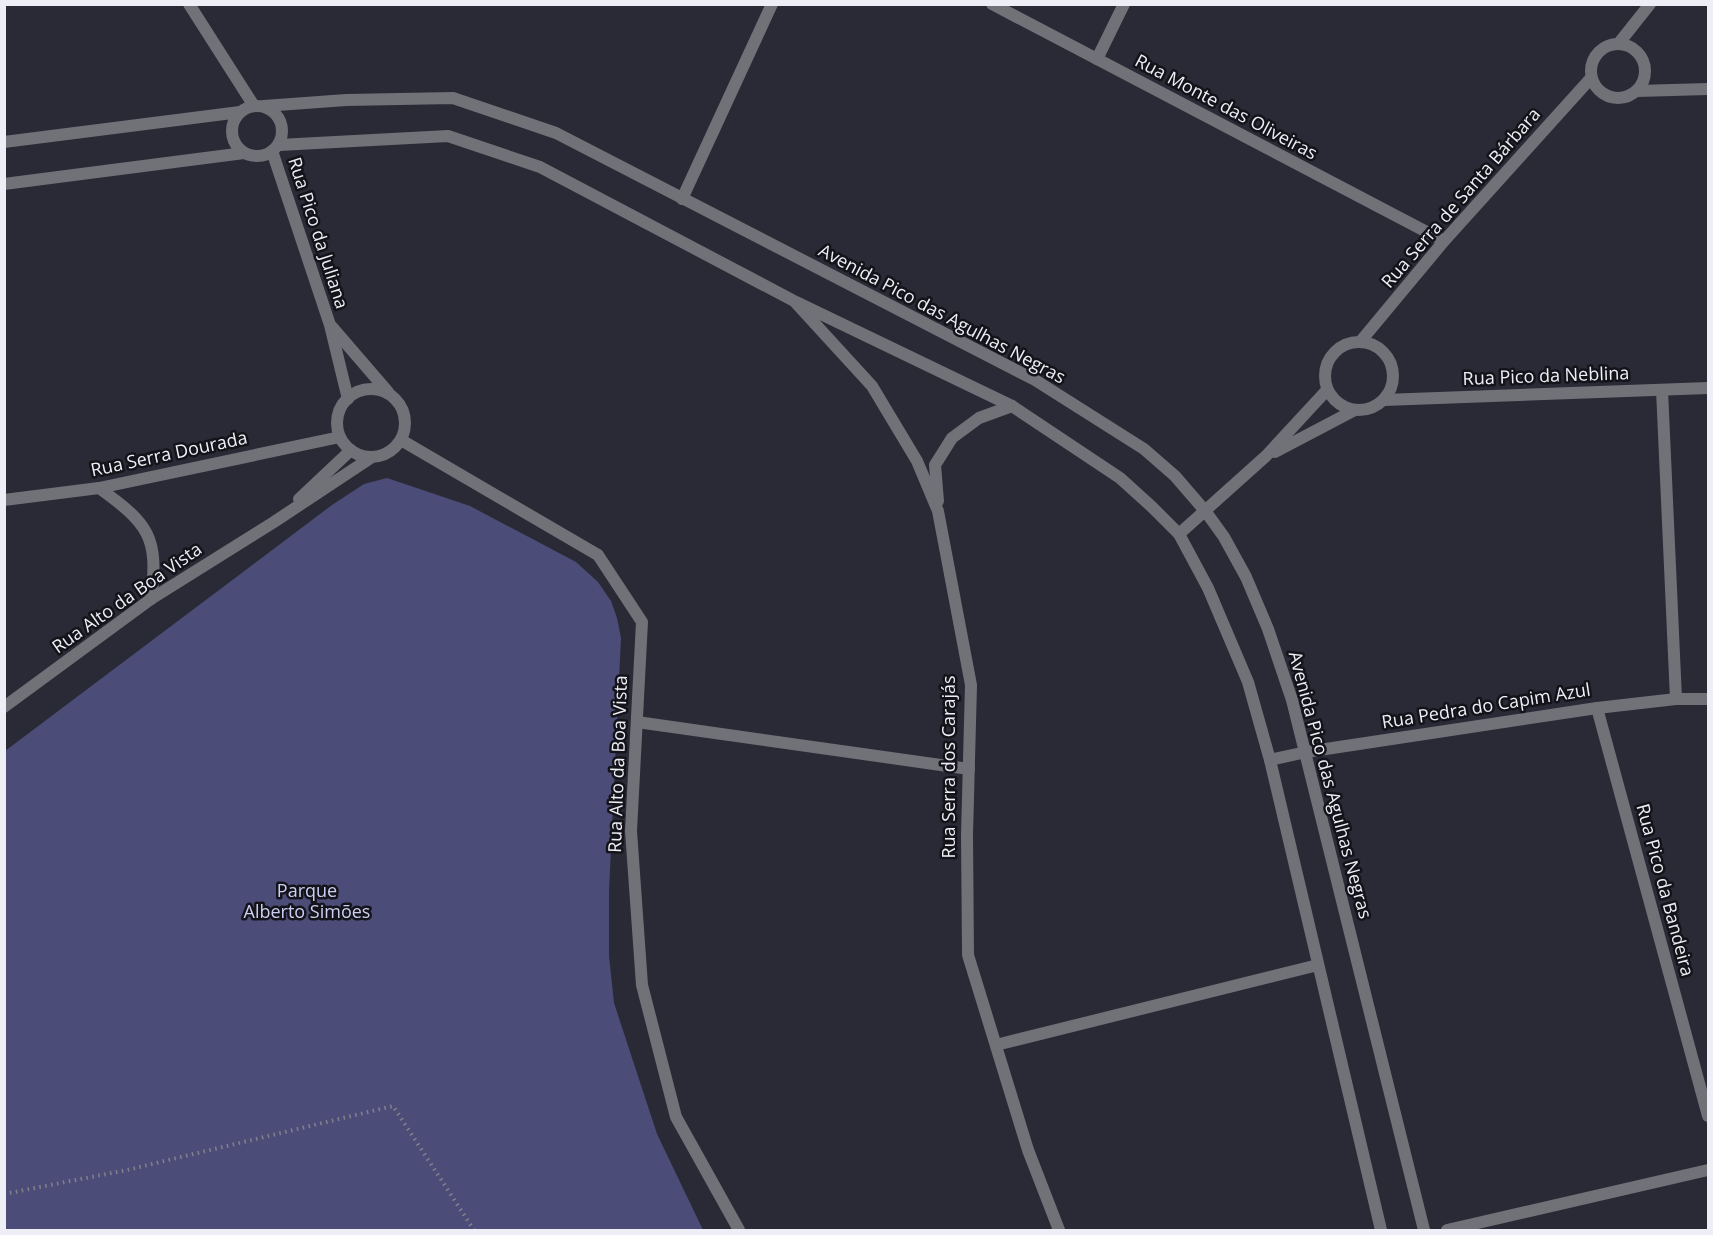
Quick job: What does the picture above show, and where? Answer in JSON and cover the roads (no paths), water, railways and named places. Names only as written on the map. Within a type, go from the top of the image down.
[{"type":"street","points":[[189,4],[259,106]]},
{"type":"street","points":[[682,199],[772,4]]},
{"type":"street","name":"Rua Monte das Oliveiras","points":[[992,4],[1444,242]]},
{"type":"street","points":[[1097,60],[1124,4]]},
{"type":"street","points":[[1619,43],[1650,4]]},
{"type":"street","points":[[1619,43],[1636,50],[1645,66],[1646,75],[1637,91],[1630,96],[1611,98],[1602,94],[1595,87],[1590,70],[1596,54],[1603,48],[1619,43]]},
{"type":"street","name":"Rua Serra de Santa Bárbara","points":[[1360,342],[1444,242],[1591,78]]},
{"type":"street","points":[[1637,91],[1708,89]]},
{"type":"street","name":"Avenida Pico das Agulhas Negras","points":[[259,106],[346,100],[453,98],[556,133],[1035,380],[1144,449],[1175,476],[1224,537],[1246,577],[1268,629],[1292,700],[1424,1230]]},
{"type":"street","points":[[4,142],[240,112],[259,106],[271,110],[281,122],[282,137],[276,148]]},
{"type":"street","points":[[240,112],[232,125],[231,133],[237,148],[244,153],[258,157],[276,148],[448,136],[540,167],[795,302],[1012,406],[1120,478],[1179,534],[1208,588],[1248,682],[1270,760],[1381,1230]]},
{"type":"street","name":"Rua Pico da Juliana","points":[[276,148],[330,325],[348,399]]},
{"type":"street","points":[[4,184],[244,153]]},
{"type":"street","name":"Rua Serra dos Carajás","points":[[795,302],[872,386],[917,461],[938,511],[971,686],[966,835],[969,955],[1028,1150],[1059,1230]]},
{"type":"street","name":"Rua Pico da Juliana","points":[[330,325],[388,393]]},
{"type":"street","points":[[1266,456],[1353,411],[1375,407],[1384,400],[1391,391],[1394,380],[1393,368],[1381,349],[1371,344],[1360,342],[1338,348],[1330,357],[1326,368],[1324,379],[1333,400],[1353,411]]},
{"type":"street","name":"Rua Pico da Neblina","points":[[1384,400],[1708,388]]},
{"type":"street","points":[[366,389],[388,393],[397,399],[403,409],[405,430],[401,440],[394,449],[384,455],[372,457],[351,450],[340,436],[337,427],[341,406],[356,393],[366,389]]},
{"type":"street","points":[[1179,534],[1266,456],[1327,390]]},
{"type":"street","points":[[1662,390],[1676,699]]},
{"type":"street","points":[[938,511],[935,465],[952,438],[980,418],[1012,406]]},
{"type":"street","name":"Rua Serra Dourada","points":[[4,500],[99,488],[340,436]]},
{"type":"street","name":"Rua Alto da Boa Vista","points":[[401,440],[598,555],[642,622],[631,831],[642,986],[676,1117],[739,1230]]},
{"type":"street","name":"Rua Alto da Boa Vista","points":[[274,522],[351,450]]},
{"type":"street","name":"Rua Alto da Boa Vista","points":[[4,707],[151,599],[372,457]]},
{"type":"street","points":[[99,488],[121,504],[146,530],[154,558],[151,599]]},
{"type":"street","name":"Rua Pedra do Capim Azul","points":[[1270,760],[1305,752],[1597,708],[1676,699],[1708,699]]},
{"type":"street","name":"Rua Pico da Bandeira","points":[[1597,708],[1708,1116]]},
{"type":"street","points":[[637,722],[969,769]]},
{"type":"street","points":[[996,1045],[1318,966]]},
{"type":"street","points":[[1447,1230],[1708,1170]]},
{"type":"park label","name":"Parque Alberto Simões","points":[[307,901]]}]
